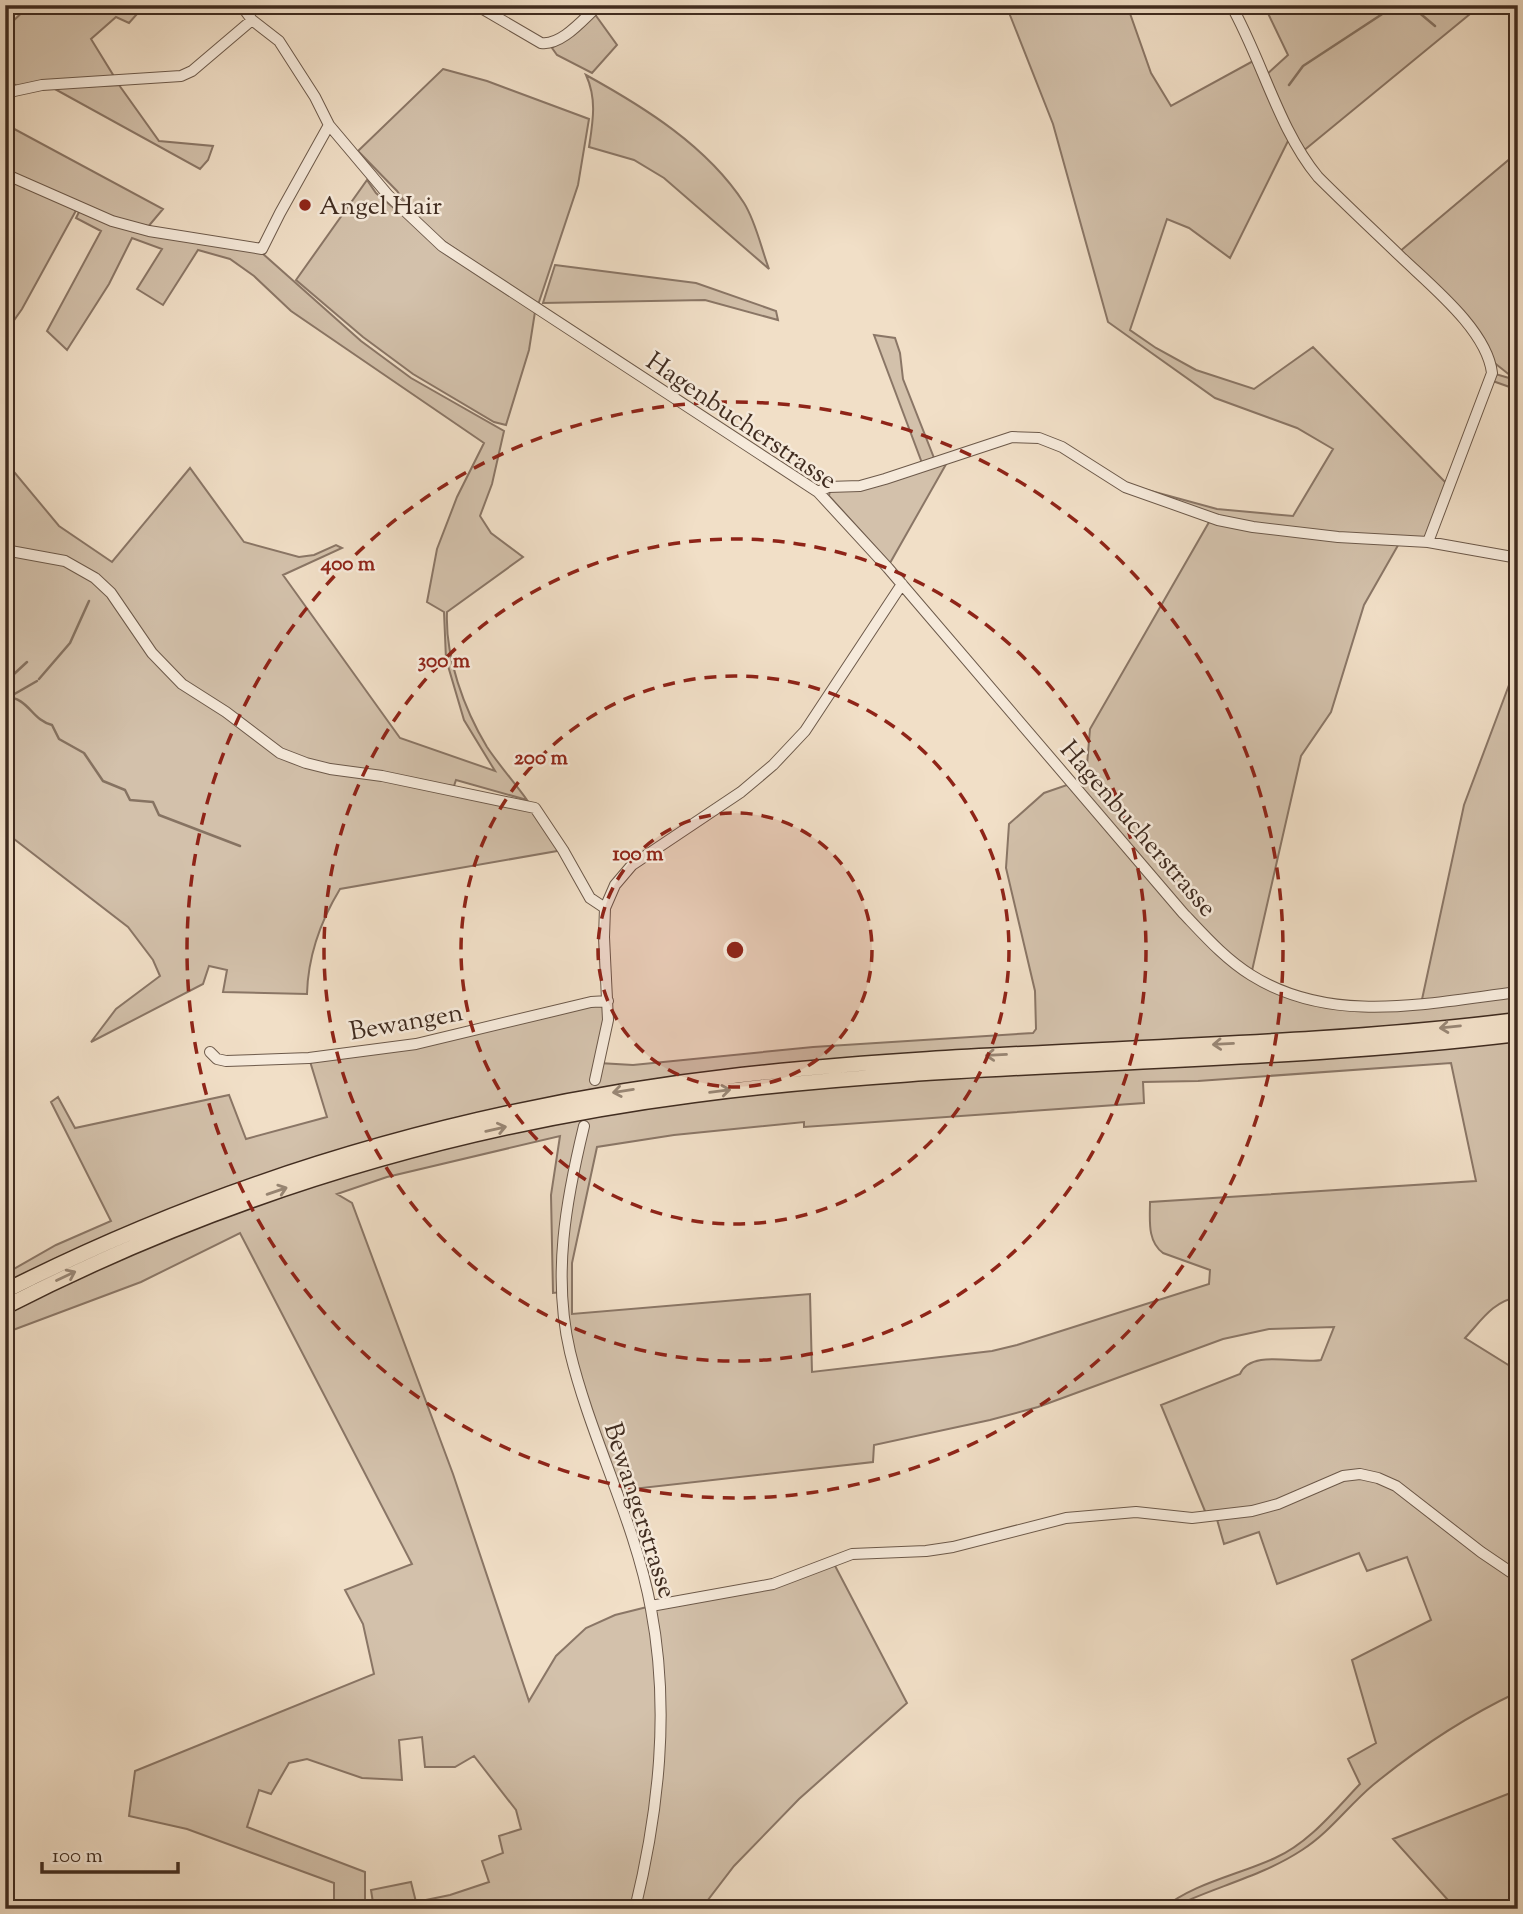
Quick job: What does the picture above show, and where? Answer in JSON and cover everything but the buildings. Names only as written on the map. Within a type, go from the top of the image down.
[{"type":"highway","points":[[5,1291],[143,1227],[303,1167],[451,1125],[590,1096],[695,1080],[846,1065],[1332,1037],[1518,1020]]},
{"type":"highway","points":[[5,1307],[152,1238],[292,1186],[438,1143],[580,1112],[694,1094],[832,1080],[1313,1052],[1518,1034]]},
{"type":"street","name":"Hagenbucherstrasse","points":[[241,5],[252,20],[279,41],[329,125],[388,195],[442,246],[818,492],[902,584],[1183,913],[1247,972],[1274,988],[1301,998],[1364,1008],[1518,992]]},
{"type":"street","points":[[477,5],[547,44],[560,38],[599,5]]},
{"type":"street","points":[[1231,5],[1304,160],[1318,177],[1452,307],[1480,341],[1491,360],[1492,373],[1428,542]]},
{"type":"street","points":[[5,93],[38,85],[181,76],[192,71],[252,20]]},
{"type":"street","points":[[5,174],[111,221],[149,231],[262,249],[329,125]]},
{"type":"street","points":[[818,492],[828,487],[860,486],[1012,438],[1039,438],[1062,447],[1125,487],[1218,520],[1338,537],[1428,542],[1518,558]]},
{"type":"street","points":[[5,550],[65,561],[96,578],[111,593],[152,653],[182,684],[280,752],[330,769],[382,776],[535,807],[564,850],[590,898],[605,908]]},
{"type":"street","points":[[595,1080],[603,1046],[608,1001],[605,908],[615,885],[632,865],[741,792],[773,765],[805,730],[902,584]]},
{"type":"street","name":"Bewangen","points":[[210,1052],[217,1059],[226,1061],[309,1058],[416,1044],[591,1002],[608,1001]]},
{"type":"street","name":"Bewangerstrasse","points":[[584,1126],[568,1196],[562,1244],[562,1292],[570,1349],[583,1396],[639,1559],[651,1606],[660,1666],[662,1713],[657,1794],[635,1909]]},
{"type":"street","points":[[651,1606],[773,1584],[852,1554],[926,1551],[953,1547],[1066,1518],[1136,1512],[1192,1518],[1252,1511],[1278,1504],[1343,1476],[1360,1474],[1396,1486],[1481,1552],[1511,1573],[1518,1573]]},
{"type":"shaded area","points":[[30,5],[145,5],[129,23],[116,17],[91,39],[115,78],[17,86],[5,78],[5,15],[12,22]]},
{"type":"shaded area","points":[[1006,5],[1127,5],[1151,73],[1171,106],[1255,60],[1289,139],[1230,258],[1189,228],[1167,219],[1130,330],[1196,370],[1254,389],[1313,347],[1449,486],[1428,542],[1401,540],[1364,605],[1331,712],[1301,756],[1251,975],[1332,1005],[1421,1004],[1464,805],[1518,661],[1518,1297],[1494,1307],[1465,1338],[1518,1371],[1518,1692],[1461,1722],[1407,1759],[1373,1785],[1302,1850],[1254,1875],[1169,1909],[1162,1909],[1188,1892],[1287,1852],[1321,1825],[1360,1784],[1348,1759],[1376,1743],[1352,1660],[1431,1620],[1407,1557],[1367,1571],[1359,1553],[1277,1584],[1259,1532],[1224,1544],[1216,1516],[1207,1516],[1161,1405],[1240,1374],[1246,1366],[1254,1362],[1265,1359],[1321,1360],[1334,1327],[1269,1329],[1223,1339],[1038,1407],[874,1445],[873,1462],[615,1491],[583,1396],[562,1292],[553,1293],[551,1195],[560,1136],[387,1177],[337,1194],[352,1203],[453,1474],[529,1701],[556,1656],[586,1628],[615,1615],[651,1606],[773,1584],[832,1560],[907,1703],[799,1799],[734,1866],[701,1909],[655,1909],[637,1905],[635,1909],[374,1909],[371,1890],[411,1882],[416,1902],[450,1895],[489,1882],[482,1861],[503,1853],[499,1836],[521,1829],[516,1810],[474,1756],[455,1767],[425,1767],[422,1737],[399,1740],[402,1780],[362,1778],[307,1759],[289,1763],[271,1794],[259,1790],[247,1827],[365,1872],[365,1909],[334,1909],[334,1883],[187,1829],[129,1816],[135,1771],[374,1674],[363,1624],[345,1590],[412,1564],[240,1233],[141,1282],[5,1333],[5,1274],[56,1245],[111,1221],[51,1102],[58,1097],[75,1128],[229,1095],[246,1139],[327,1117],[309,1058],[416,1044],[608,1001],[599,1063],[633,1065],[813,1047],[1033,1033],[1036,1029],[1035,991],[1006,868],[1009,824],[1044,793],[1073,783],[1087,765],[1090,729],[1212,517],[1218,516],[1140,488],[1217,509],[1293,516],[1333,449],[1297,428],[1215,398],[1108,322],[1053,124]],"holes":[[[1451,1063],[1476,1181],[1150,1202],[1150,1230],[1158,1248],[1163,1253],[1210,1270],[1209,1284],[992,1351],[812,1372],[810,1294],[572,1314],[572,1263],[597,1147],[674,1135],[804,1122],[804,1127],[1144,1103],[1143,1082],[1198,1081]]]},
{"type":"shaded area","points":[[1264,5],[1481,5],[1302,152],[1265,76],[1288,55]]},
{"type":"shaded area","points":[[594,13],[617,45],[592,73],[557,55],[552,48]]},
{"type":"shaded area","points":[[443,69],[487,81],[589,119],[578,185],[538,305],[445,242],[416,218],[397,191],[358,151]]},
{"type":"shaded area","points":[[586,75],[652,115],[712,163],[748,210],[769,269],[664,178],[634,160],[589,147],[593,101]]},
{"type":"shaded area","points":[[119,85],[159,141],[213,146],[208,160],[200,169],[53,88]]},
{"type":"shaded area","points":[[5,124],[163,209],[147,228],[79,205],[22,309],[5,333]]},
{"type":"shaded area","points":[[1518,152],[1518,390],[1490,380],[1492,373],[1516,380],[1492,361],[1484,341],[1399,252]]},
{"type":"shaded area","points":[[367,180],[376,193],[395,209],[535,312],[529,350],[506,425],[494,422],[413,374],[363,337],[296,280]]},
{"type":"shaded area","points":[[80,210],[262,253],[361,341],[411,378],[504,431],[492,484],[480,516],[491,533],[523,557],[447,612],[447,629],[453,664],[471,716],[487,747],[527,800],[456,780],[454,786],[446,785],[535,808],[563,850],[340,889],[316,940],[307,994],[223,992],[227,970],[209,966],[203,984],[91,1042],[116,1009],[160,976],[153,960],[128,927],[5,832],[5,461],[59,526],[112,562],[190,468],[244,542],[299,557],[314,555],[336,545],[342,548],[283,575],[400,738],[495,771],[464,720],[446,659],[444,612],[427,602],[437,549],[457,497],[484,443],[291,311],[254,276],[230,259],[198,250],[163,305],[137,289],[162,249],[132,238],[109,284],[67,350],[47,331],[101,231],[76,218]]},
{"type":"shaded area","points":[[555,265],[696,283],[776,311],[778,320],[705,300],[543,303]]},
{"type":"shaded area","points":[[874,335],[895,338],[903,379],[934,458],[922,463]]},
{"type":"shaded area","points":[[949,459],[890,563],[829,496],[830,490]]},
{"type":"shaded area","points":[[1518,1790],[1518,1909],[1456,1909],[1393,1839]]},
{"type":"waterway","points":[[1289,85],[1303,66],[1396,5]]},
{"type":"waterway","points":[[1410,5],[1435,26]]},
{"type":"waterway","points":[[1512,244],[1518,242]]},
{"type":"waterway","points":[[39,679],[70,643],[89,601]]},
{"type":"waterway","points":[[14,674],[27,662]]},
{"type":"waterway","points":[[5,686],[11,678]]},
{"type":"waterway","points":[[11,696],[37,681]]},
{"type":"waterway","points":[[5,697],[20,701],[39,719],[52,725],[59,739],[84,753],[103,781],[125,790],[130,800],[153,802],[159,815],[240,846]]},
{"type":"tunnel","points":[[584,1126],[595,1080]]},
{"type":"place","name":"Angel Hair","points":[[305,205]]}]
